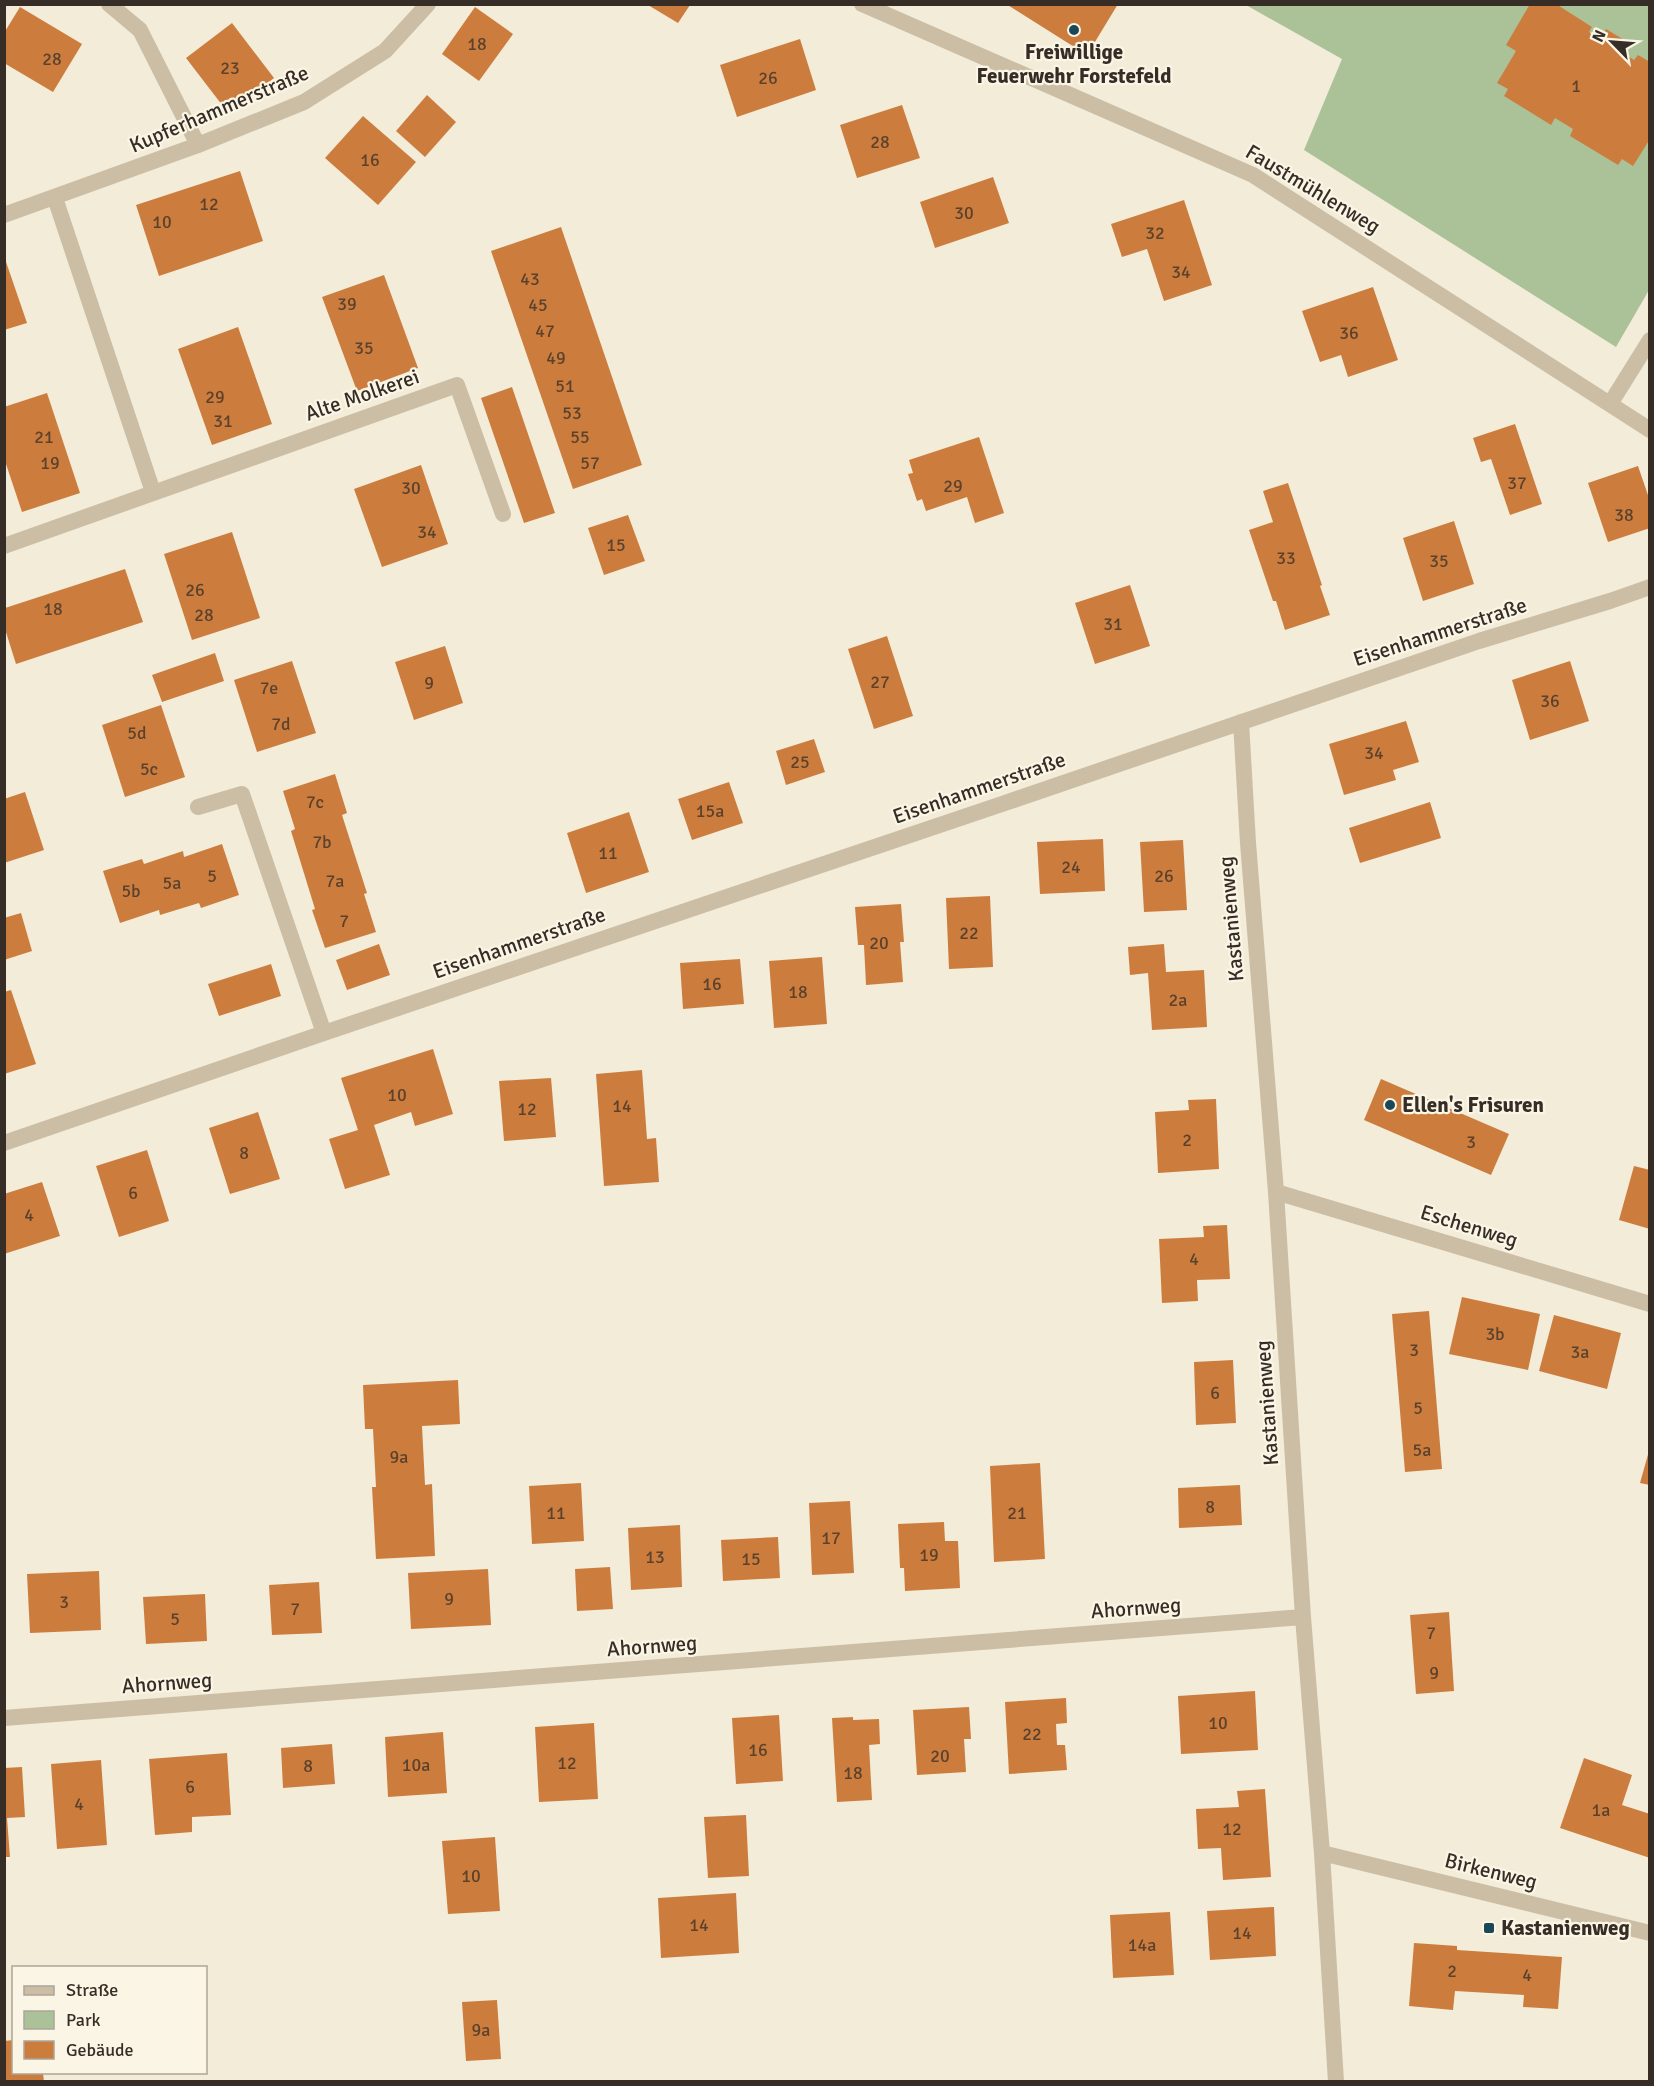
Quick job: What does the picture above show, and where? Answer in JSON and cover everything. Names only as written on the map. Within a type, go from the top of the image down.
[{"type":"street","points":[[109,4],[140,30],[198,145]]},
{"type":"street","name":"Kupferhammerstraße","points":[[4,215],[198,145],[304,102],[385,51],[428,4]]},
{"type":"street","name":"Faustmühlenweg","points":[[862,4],[1253,175],[1650,430]]},
{"type":"street","points":[[55,198],[153,492]]},
{"type":"street","points":[[1610,404],[1650,340]]},
{"type":"street","name":"Alte Molkerei","points":[[4,546],[457,385],[503,514]]},
{"type":"street","name":"Eisenhammerstraße","points":[[4,1143],[1479,641],[1650,587]]},
{"type":"street","name":"Kastanienweg","points":[[1241,722],[1248,843],[1276,1191],[1336,2082]]},
{"type":"street","points":[[198,807],[242,794],[324,1033]]},
{"type":"street","name":"Eschenweg","points":[[1276,1191],[1650,1304]]},
{"type":"street","name":"Ahornweg","points":[[4,1718],[1303,1617]]},
{"type":"street","name":"Birkenweg","points":[[1322,1853],[1650,1933]]},
{"type":"green space","points":[[1246,5],[1649,5],[1649,290],[1616,347],[1304,150],[1342,59]]},
{"type":"building","name":"Freiwillige Feuerwehr Forstefeld","points":[[1006,4],[1118,4],[1087,55]]},
{"type":"building","points":[[1530,4],[1543,6],[1544,4],[1556,4],[1592,27],[1589,32],[1600,39],[1606,29],[1631,44],[1625,54],[1634,60],[1638,55],[1650,62],[1650,139],[1633,166],[1622,159],[1618,165],[1570,136],[1573,129],[1555,118],[1551,125],[1504,96],[1508,89],[1497,83],[1516,51],[1506,45]]},
{"type":"building","points":[[648,5],[690,5],[678,23]]},
{"type":"building","points":[[20,7],[82,44],[53,92],[4,63],[4,33]]},
{"type":"building","points":[[475,7],[513,34],[479,81],[442,54]]},
{"type":"building","points":[[232,23],[274,78],[229,114],[186,58]]},
{"type":"building","points":[[800,39],[816,90],[737,117],[720,65]]},
{"type":"building","points":[[427,95],[456,122],[425,157],[396,131]]},
{"type":"building","points":[[902,105],[920,158],[857,178],[840,125]]},
{"type":"building","points":[[363,116],[416,162],[378,205],[325,158]]},
{"type":"building","points":[[240,171],[263,241],[159,276],[136,205]]},
{"type":"building","points":[[993,177],[1009,223],[935,248],[920,202]]},
{"type":"building","points":[[1184,200],[1212,285],[1164,301],[1147,249],[1122,257],[1111,224]]},
{"type":"building","points":[[561,227],[642,465],[573,489],[491,251]]},
{"type":"building","points":[[4,256],[27,323],[4,330]]},
{"type":"building","points":[[384,275],[418,368],[357,391],[322,297]]},
{"type":"building","points":[[1373,287],[1398,360],[1348,377],[1341,355],[1320,362],[1302,311]]},
{"type":"building","points":[[238,327],[272,424],[212,445],[178,349]]},
{"type":"building","points":[[512,387],[555,513],[524,523],[481,398]]},
{"type":"building","points":[[47,393],[80,493],[22,512],[4,458],[4,407]]},
{"type":"building","points":[[1515,424],[1542,504],[1510,515],[1491,459],[1481,462],[1473,438]]},
{"type":"building","points":[[979,437],[1004,513],[975,523],[967,497],[926,511],[922,499],[917,501],[908,474],[913,473],[909,460]]},
{"type":"building","points":[[421,465],[448,544],[382,567],[354,489]]},
{"type":"building","points":[[1638,466],[1650,501],[1650,528],[1608,542],[1588,483]]},
{"type":"building","points":[[1288,483],[1330,615],[1285,630],[1249,530],[1273,522],[1263,491]]},
{"type":"building","points":[[628,515],[645,561],[604,575],[588,528]]},
{"type":"building","points":[[1454,521],[1474,584],[1423,601],[1403,538]]},
{"type":"building","points":[[232,532],[260,618],[192,640],[164,554]]},
{"type":"building","points":[[125,569],[143,622],[16,664],[5,629],[5,608]]},
{"type":"building","points":[[1130,585],[1150,646],[1095,664],[1075,603]]},
{"type":"building","points":[[887,636],[913,716],[874,729],[848,649]]},
{"type":"building","points":[[445,646],[463,703],[414,720],[395,662]]},
{"type":"building","points":[[215,653],[224,681],[162,702],[152,675]]},
{"type":"building","points":[[292,661],[316,733],[257,752],[234,680]]},
{"type":"building","points":[[1570,661],[1589,721],[1530,740],[1512,680]]},
{"type":"building","points":[[161,705],[185,777],[125,797],[102,725]]},
{"type":"building","points":[[1406,721],[1419,762],[1393,770],[1396,780],[1344,795],[1329,744]]},
{"type":"building","points":[[814,739],[825,772],[786,785],[776,751]]},
{"type":"building","points":[[335,774],[347,813],[342,815],[367,893],[364,894],[376,932],[325,948],[312,910],[315,909],[291,831],[295,829],[283,791]]},
{"type":"building","points":[[729,782],[743,823],[692,840],[678,799]]},
{"type":"building","points":[[25,792],[44,850],[4,863],[4,799]]},
{"type":"building","points":[[1430,802],[1441,838],[1360,863],[1349,828]]},
{"type":"building","points":[[629,812],[649,872],[586,893],[567,833]]},
{"type":"building","points":[[1103,839],[1105,891],[1040,894],[1037,842]]},
{"type":"building","points":[[1183,840],[1187,910],[1144,912],[1140,842]]},
{"type":"building","points":[[222,844],[239,895],[201,908],[199,903],[160,915],[159,910],[120,923],[103,871],[142,859],[144,864],[183,851],[184,857]]},
{"type":"building","points":[[990,896],[993,967],[949,969],[946,898]]},
{"type":"building","points":[[901,904],[904,942],[900,942],[903,982],[866,985],[864,945],[858,945],[855,907]]},
{"type":"building","points":[[21,913],[32,951],[4,960],[4,918]]},
{"type":"building","points":[[379,944],[390,975],[347,990],[336,960]]},
{"type":"building","points":[[1164,944],[1166,972],[1204,970],[1207,1027],[1152,1030],[1148,973],[1130,975],[1128,947]]},
{"type":"building","points":[[822,957],[827,1024],[774,1028],[769,961]]},
{"type":"building","points":[[740,959],[744,1004],[683,1009],[680,963]]},
{"type":"building","points":[[271,964],[281,996],[219,1016],[208,984]]},
{"type":"building","points":[[11,990],[36,1064],[4,1074],[4,992]]},
{"type":"building","points":[[433,1049],[453,1114],[415,1126],[411,1112],[374,1125],[390,1175],[345,1189],[329,1139],[358,1130],[341,1078]]},
{"type":"building","points":[[642,1070],[647,1139],[656,1138],[659,1182],[604,1186],[596,1074]]},
{"type":"building","points":[[551,1078],[556,1137],[504,1141],[499,1081]]},
{"type":"building","points":[[1381,1079],[1509,1134],[1491,1175],[1364,1120]]},
{"type":"building","points":[[1216,1099],[1219,1169],[1158,1173],[1155,1112],[1189,1110],[1188,1100]]},
{"type":"building","points":[[258,1112],[280,1179],[230,1194],[209,1128]]},
{"type":"building","points":[[147,1150],[169,1221],[119,1237],[96,1166]]},
{"type":"building","points":[[1634,1166],[1650,1170],[1650,1229],[1619,1220]]},
{"type":"building","points":[[42,1182],[60,1236],[4,1254],[4,1194]]},
{"type":"building","points":[[1227,1225],[1230,1279],[1197,1280],[1198,1301],[1162,1303],[1159,1239],[1204,1237],[1203,1226]]},
{"type":"building","points":[[1462,1297],[1540,1314],[1528,1370],[1449,1354]]},
{"type":"building","points":[[1429,1311],[1442,1469],[1405,1472],[1392,1314]]},
{"type":"building","points":[[1554,1315],[1621,1333],[1607,1389],[1539,1371]]},
{"type":"building","points":[[1233,1360],[1236,1423],[1196,1425],[1194,1362]]},
{"type":"building","points":[[458,1380],[460,1424],[422,1426],[425,1485],[432,1484],[435,1556],[376,1559],[372,1487],[376,1487],[373,1429],[365,1429],[363,1385]]},
{"type":"building","points":[[1650,1451],[1650,1485],[1640,1483]]},
{"type":"building","points":[[1040,1463],[1045,1559],[994,1562],[990,1466]]},
{"type":"building","points":[[581,1483],[584,1541],[532,1544],[529,1486]]},
{"type":"building","points":[[1240,1485],[1242,1525],[1179,1528],[1178,1488]]},
{"type":"building","points":[[850,1501],[854,1573],[812,1575],[809,1503]]},
{"type":"building","points":[[944,1522],[945,1541],[958,1541],[960,1588],[905,1591],[904,1568],[900,1568],[898,1524]]},
{"type":"building","points":[[680,1525],[682,1587],[631,1590],[628,1528]]},
{"type":"building","points":[[778,1537],[780,1578],[723,1581],[721,1540]]},
{"type":"building","points":[[610,1567],[613,1609],[577,1611],[575,1569]]},
{"type":"building","points":[[488,1569],[491,1625],[411,1629],[408,1573]]},
{"type":"building","points":[[99,1571],[101,1630],[30,1633],[27,1574]]},
{"type":"building","points":[[319,1582],[322,1633],[272,1635],[269,1585]]},
{"type":"building","points":[[205,1594],[207,1641],[146,1644],[143,1597]]},
{"type":"building","points":[[1449,1612],[1454,1691],[1416,1694],[1410,1615]]},
{"type":"building","points":[[1255,1691],[1258,1750],[1181,1754],[1178,1696]]},
{"type":"building","points":[[1066,1698],[1067,1723],[1056,1724],[1057,1745],[1065,1745],[1067,1770],[1009,1774],[1005,1702]]},
{"type":"building","points":[[969,1707],[971,1739],[964,1739],[966,1772],[917,1775],[913,1710]]},
{"type":"building","points":[[779,1715],[783,1781],[736,1784],[732,1718]]},
{"type":"building","points":[[853,1717],[853,1720],[879,1719],[880,1744],[869,1745],[872,1800],[837,1802],[832,1718]]},
{"type":"building","points":[[594,1723],[598,1799],[539,1802],[535,1727]]},
{"type":"building","points":[[443,1732],[447,1793],[388,1797],[385,1737]]},
{"type":"building","points":[[332,1744],[335,1784],[283,1788],[281,1748]]},
{"type":"building","points":[[227,1753],[231,1815],[192,1817],[192,1832],[155,1835],[149,1759]]},
{"type":"building","points":[[1584,1758],[1632,1775],[1622,1805],[1650,1814],[1650,1858],[1560,1828]]},
{"type":"building","points":[[101,1760],[107,1845],[57,1849],[51,1764]]},
{"type":"building","points":[[22,1767],[25,1817],[7,1818],[10,1857],[4,1857],[4,1768]]},
{"type":"building","points":[[1265,1789],[1271,1877],[1223,1880],[1221,1848],[1198,1849],[1196,1809],[1239,1807],[1237,1791]]},
{"type":"building","points":[[746,1815],[749,1876],[708,1878],[704,1817]]},
{"type":"building","points":[[495,1837],[500,1911],[448,1914],[442,1841]]},
{"type":"building","points":[[736,1893],[739,1953],[661,1958],[658,1898]]},
{"type":"building","points":[[1274,1907],[1276,1956],[1210,1960],[1207,1911]]},
{"type":"building","points":[[1170,1912],[1174,1975],[1113,1978],[1110,1915]]},
{"type":"building","points":[[1414,1943],[1457,1946],[1457,1950],[1562,1957],[1558,2009],[1523,2007],[1524,1995],[1455,1991],[1453,2010],[1409,2006]]},
{"type":"building","points":[[497,2000],[501,2059],[466,2061],[462,2002]]},
{"type":"building","points":[[12,2040],[12,2074],[43,2074],[44,2082],[4,2081],[4,2041]]},
{"type":"place","name":"Freiwillige Feuerwehr Forstefeld","points":[[1074,30]]},
{"type":"place","name":"Ellen's Frisuren","points":[[1390,1105]]},
{"type":"place","name":"Kastanienweg","points":[[1489,1928]]}]
